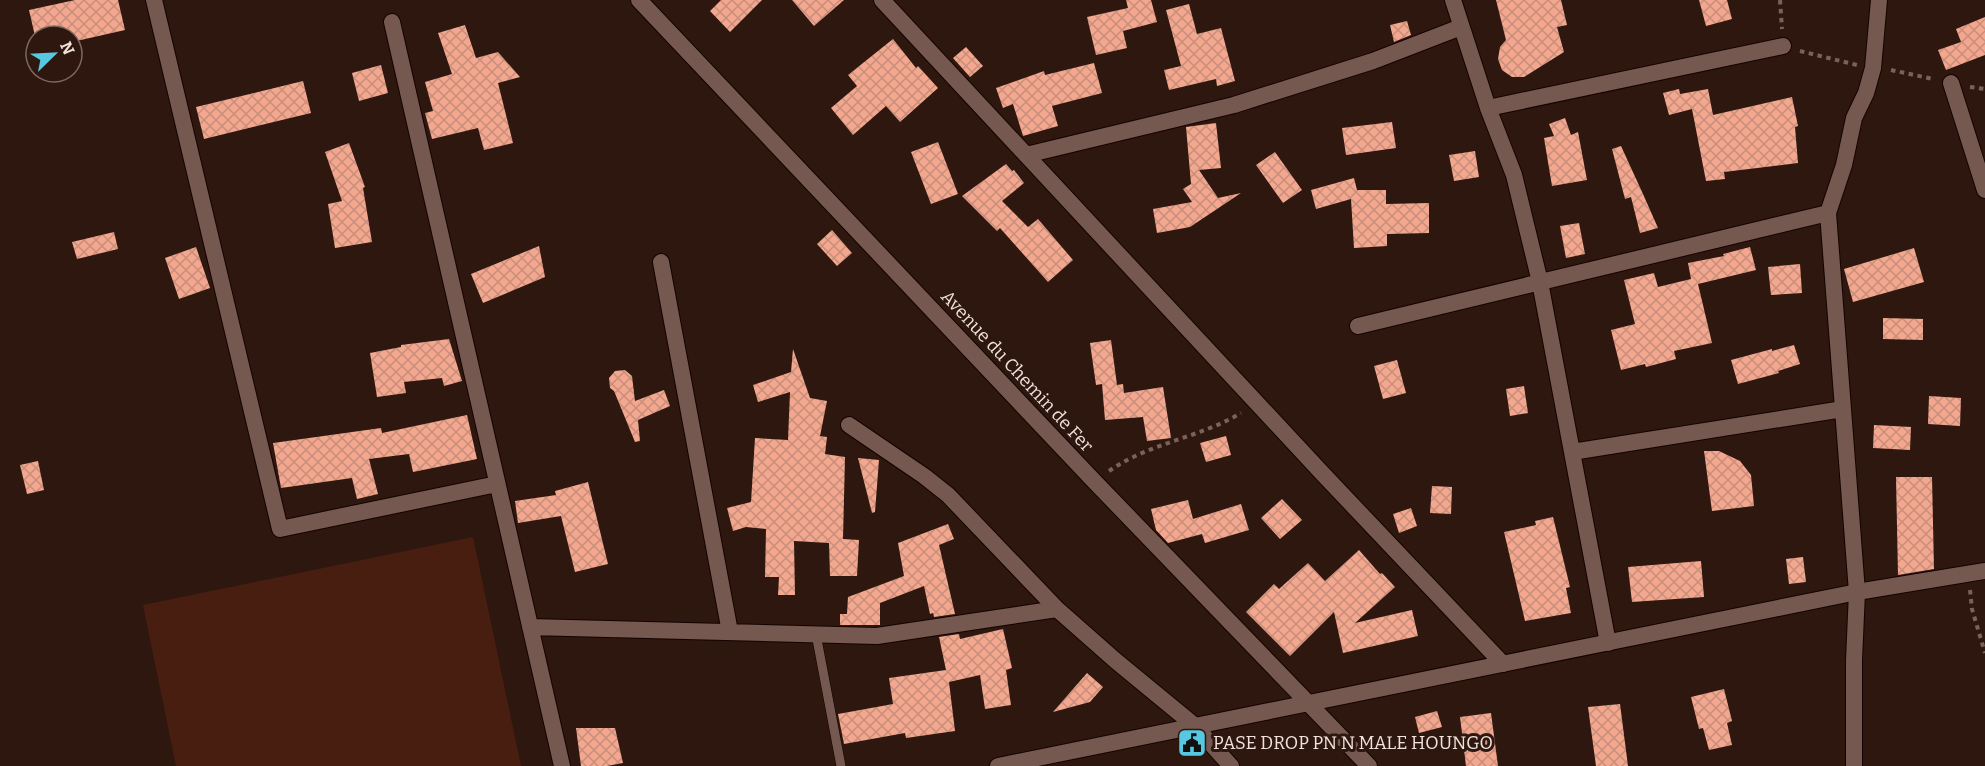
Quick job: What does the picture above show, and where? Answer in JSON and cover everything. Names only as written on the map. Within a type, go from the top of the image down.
[{"type":"street","points":[[154,0],[280,529],[497,484]]},
{"type":"street","name":"Avenue du Chemin de Fer","points":[[639,0],[1094,481],[1369,766]]},
{"type":"street","points":[[883,0],[1257,404],[1503,664]]},
{"type":"street","points":[[1453,0],[1488,108],[1514,175],[1540,282],[1608,643]]},
{"type":"street","points":[[1854,766],[1854,660],[1857,592],[1828,213],[1844,165],[1854,118],[1866,93],[1873,68],[1879,0]]},
{"type":"street","points":[[392,22],[562,766]]},
{"type":"street","points":[[1026,155],[1234,105],[1373,61],[1461,27]]},
{"type":"street","points":[[1488,108],[1783,46]]},
{"type":"street","points":[[1951,83],[1985,190]]},
{"type":"street","points":[[1358,326],[1828,213]]},
{"type":"street","points":[[661,262],[730,632]]},
{"type":"street","points":[[1572,452],[1843,409]]},
{"type":"street","points":[[849,425],[948,495],[1057,609],[1195,726],[1231,766]]},
{"type":"street","points":[[998,766],[1857,592],[1977,573]]},
{"type":"street","points":[[530,627],[877,636],[1057,609]]},
{"type":"lane","points":[[816,634],[841,766]]},
{"type":"path","points":[[1780,0],[1783,46]]},
{"type":"path","points":[[1094,481],[1140,453],[1222,424],[1257,404]]},
{"type":"path","points":[[1977,573],[1972,609],[1985,653]]},
{"type":"shaded area","points":[[473,537],[521,766],[176,766],[143,605]]},
{"type":"building","points":[[75,0],[118,0],[125,30],[84,39],[84,24],[32,24],[29,10]]},
{"type":"building","points":[[721,0],[762,0],[730,32],[710,11]]},
{"type":"building","points":[[792,0],[844,0],[814,26]]},
{"type":"building","points":[[1126,0],[1151,0],[1157,22],[1123,31],[1127,48],[1096,55],[1087,17],[1128,8]]},
{"type":"building","points":[[1496,0],[1561,0],[1567,25],[1557,27],[1564,52],[1524,77],[1512,77],[1502,70],[1498,59],[1500,47],[1506,40]]},
{"type":"building","points":[[1699,0],[1727,0],[1732,19],[1706,26]]},
{"type":"building","points":[[1189,4],[1197,34],[1221,28],[1235,81],[1217,86],[1216,79],[1169,90],[1164,70],[1181,66],[1166,10]]},
{"type":"building","points":[[1985,17],[1985,55],[1946,70],[1938,50],[1961,42],[1956,29]]},
{"type":"building","points":[[1407,21],[1411,35],[1394,42],[1390,25]]},
{"type":"building","points":[[465,25],[476,58],[498,52],[520,77],[498,83],[513,143],[484,150],[478,128],[432,139],[425,113],[433,111],[425,82],[452,74],[438,33]]},
{"type":"building","points":[[893,39],[916,68],[918,66],[938,88],[900,122],[886,106],[853,135],[831,108],[857,86],[848,75]]},
{"type":"building","points":[[966,47],[983,66],[970,77],[953,58]]},
{"type":"building","points":[[1094,63],[1102,93],[1052,106],[1058,126],[1023,136],[1013,104],[1003,108],[996,88],[1044,71],[1045,75]]},
{"type":"building","points":[[381,65],[388,93],[359,101],[352,73]]},
{"type":"building","points":[[303,81],[311,113],[204,139],[196,107]]},
{"type":"building","points":[[1679,89],[1680,94],[1708,89],[1713,115],[1792,97],[1798,126],[1795,127],[1798,163],[1724,172],[1725,179],[1706,181],[1692,109],[1669,115],[1663,93]]},
{"type":"building","points":[[1565,118],[1571,135],[1578,132],[1587,180],[1552,186],[1544,138],[1554,136],[1549,124]]},
{"type":"building","points":[[1392,122],[1396,148],[1346,155],[1342,128]]},
{"type":"building","points":[[1216,123],[1221,168],[1199,170],[1218,198],[1241,193],[1190,227],[1157,233],[1153,209],[1192,202],[1183,189],[1191,184],[1186,127]]},
{"type":"building","points":[[938,142],[958,194],[931,204],[911,152]]},
{"type":"building","points":[[349,143],[365,187],[363,188],[372,242],[335,248],[328,204],[342,201],[325,152]]},
{"type":"building","points":[[1621,146],[1658,228],[1640,233],[1631,197],[1625,199],[1612,149]]},
{"type":"building","points":[[1475,151],[1479,177],[1454,181],[1449,155]]},
{"type":"building","points":[[1275,152],[1302,190],[1283,203],[1256,165]]},
{"type":"building","points":[[1006,164],[1024,183],[1002,201],[1028,227],[1038,219],[1073,260],[1048,282],[1000,228],[997,231],[962,196]]},
{"type":"building","points":[[1354,178],[1357,190],[1386,190],[1386,204],[1429,203],[1429,233],[1387,234],[1387,246],[1354,248],[1351,199],[1316,209],[1311,190]]},
{"type":"building","points":[[1579,223],[1585,254],[1566,258],[1560,226]]},
{"type":"building","points":[[832,230],[852,253],[837,266],[817,244]]},
{"type":"building","points":[[114,232],[118,249],[77,259],[72,242]]},
{"type":"building","points":[[539,246],[545,277],[483,303],[471,274]]},
{"type":"building","points":[[196,247],[210,288],[179,299],[165,258]]},
{"type":"building","points":[[1750,247],[1756,270],[1698,284],[1712,343],[1674,351],[1676,359],[1646,367],[1645,364],[1621,370],[1611,330],[1635,324],[1624,280],[1654,273],[1658,287],[1691,279],[1688,263],[1724,256],[1723,254]]},
{"type":"building","points":[[1914,248],[1924,282],[1853,302],[1844,269]]},
{"type":"building","points":[[1800,264],[1802,293],[1771,295],[1768,267]]},
{"type":"building","points":[[1883,318],[1923,319],[1923,340],[1883,339]]},
{"type":"building","points":[[449,339],[462,381],[444,386],[442,378],[404,382],[406,393],[377,397],[370,353],[401,347],[401,345]]},
{"type":"building","points":[[1111,340],[1117,385],[1123,384],[1124,393],[1163,387],[1171,438],[1147,441],[1143,417],[1105,420],[1102,384],[1096,385],[1090,343]]},
{"type":"building","points":[[1794,345],[1800,364],[1778,371],[1779,373],[1738,384],[1731,360]]},
{"type":"building","points":[[793,349],[810,398],[827,401],[820,436],[827,437],[825,454],[845,457],[843,539],[859,540],[857,576],[830,576],[829,543],[794,541],[795,595],[778,595],[779,577],[765,577],[766,529],[746,527],[733,531],[727,508],[751,502],[755,438],[788,440],[790,392],[758,402],[753,385],[791,372]]},
{"type":"building","points":[[1397,360],[1406,393],[1383,399],[1374,366]]},
{"type":"building","points":[[625,370],[632,376],[635,401],[664,390],[670,406],[638,420],[640,441],[635,442],[614,391],[610,388],[609,378],[615,371]]},
{"type":"building","points":[[1524,386],[1528,413],[1510,416],[1506,389]]},
{"type":"building","points":[[1929,396],[1961,398],[1960,426],[1928,424]]},
{"type":"building","points":[[467,415],[477,459],[413,472],[409,454],[369,459],[378,494],[357,499],[352,478],[281,488],[273,443],[381,428],[382,433]]},
{"type":"building","points":[[1874,425],[1911,427],[1910,450],[1873,448]]},
{"type":"building","points":[[1226,436],[1231,455],[1206,462],[1200,443]]},
{"type":"building","points":[[1704,451],[1719,451],[1740,461],[1751,475],[1754,506],[1712,511]]},
{"type":"building","points":[[858,458],[879,460],[875,512],[872,513]]},
{"type":"building","points":[[38,461],[44,490],[27,494],[20,465]]},
{"type":"building","points":[[1896,477],[1932,477],[1934,569],[1898,575]]},
{"type":"building","points":[[588,482],[608,564],[575,572],[561,516],[518,523],[515,501],[556,495],[555,491]]},
{"type":"building","points":[[1432,486],[1452,487],[1451,514],[1430,513]]},
{"type":"building","points":[[1282,499],[1302,520],[1280,539],[1261,518]]},
{"type":"building","points":[[1188,500],[1193,519],[1241,504],[1249,530],[1205,543],[1202,534],[1168,543],[1156,530],[1151,509]]},
{"type":"building","points":[[1411,508],[1417,526],[1399,533],[1393,514]]},
{"type":"building","points":[[1553,517],[1570,587],[1566,588],[1571,613],[1525,621],[1504,532],[1536,525],[1535,521]]},
{"type":"building","points":[[948,524],[954,539],[939,545],[955,614],[934,617],[933,613],[930,614],[924,586],[880,603],[880,625],[840,625],[840,614],[847,614],[848,597],[904,576],[898,543]]},
{"type":"building","points":[[1359,550],[1395,587],[1355,623],[1412,610],[1418,636],[1343,653],[1334,612],[1290,656],[1246,612],[1274,584],[1279,589],[1308,563],[1325,581]]},
{"type":"building","points":[[1803,557],[1806,582],[1789,584],[1786,559]]},
{"type":"building","points":[[1701,561],[1704,597],[1632,602],[1628,567]]},
{"type":"building","points":[[1003,629],[1012,668],[1006,670],[1011,705],[985,709],[980,675],[949,682],[955,731],[906,738],[905,733],[844,744],[838,714],[893,704],[889,678],[946,670],[939,637],[959,634],[960,639]]},
{"type":"building","points":[[1087,673],[1103,687],[1090,702],[1053,712]]},
{"type":"building","points":[[1724,689],[1732,721],[1727,723],[1732,745],[1709,750],[1703,728],[1699,729],[1691,697]]},
{"type":"building","points":[[1620,704],[1628,766],[1596,766],[1588,707]]},
{"type":"building","points":[[1437,711],[1442,727],[1419,733],[1415,717]]},
{"type":"building","points":[[1491,713],[1498,766],[1466,766],[1460,717]]},
{"type":"building","points":[[576,728],[615,728],[623,763],[607,766],[581,766]]},
{"type":"place","name":"PASE DROP PN N MALE HOUNGO","points":[[1192,743]]}]
